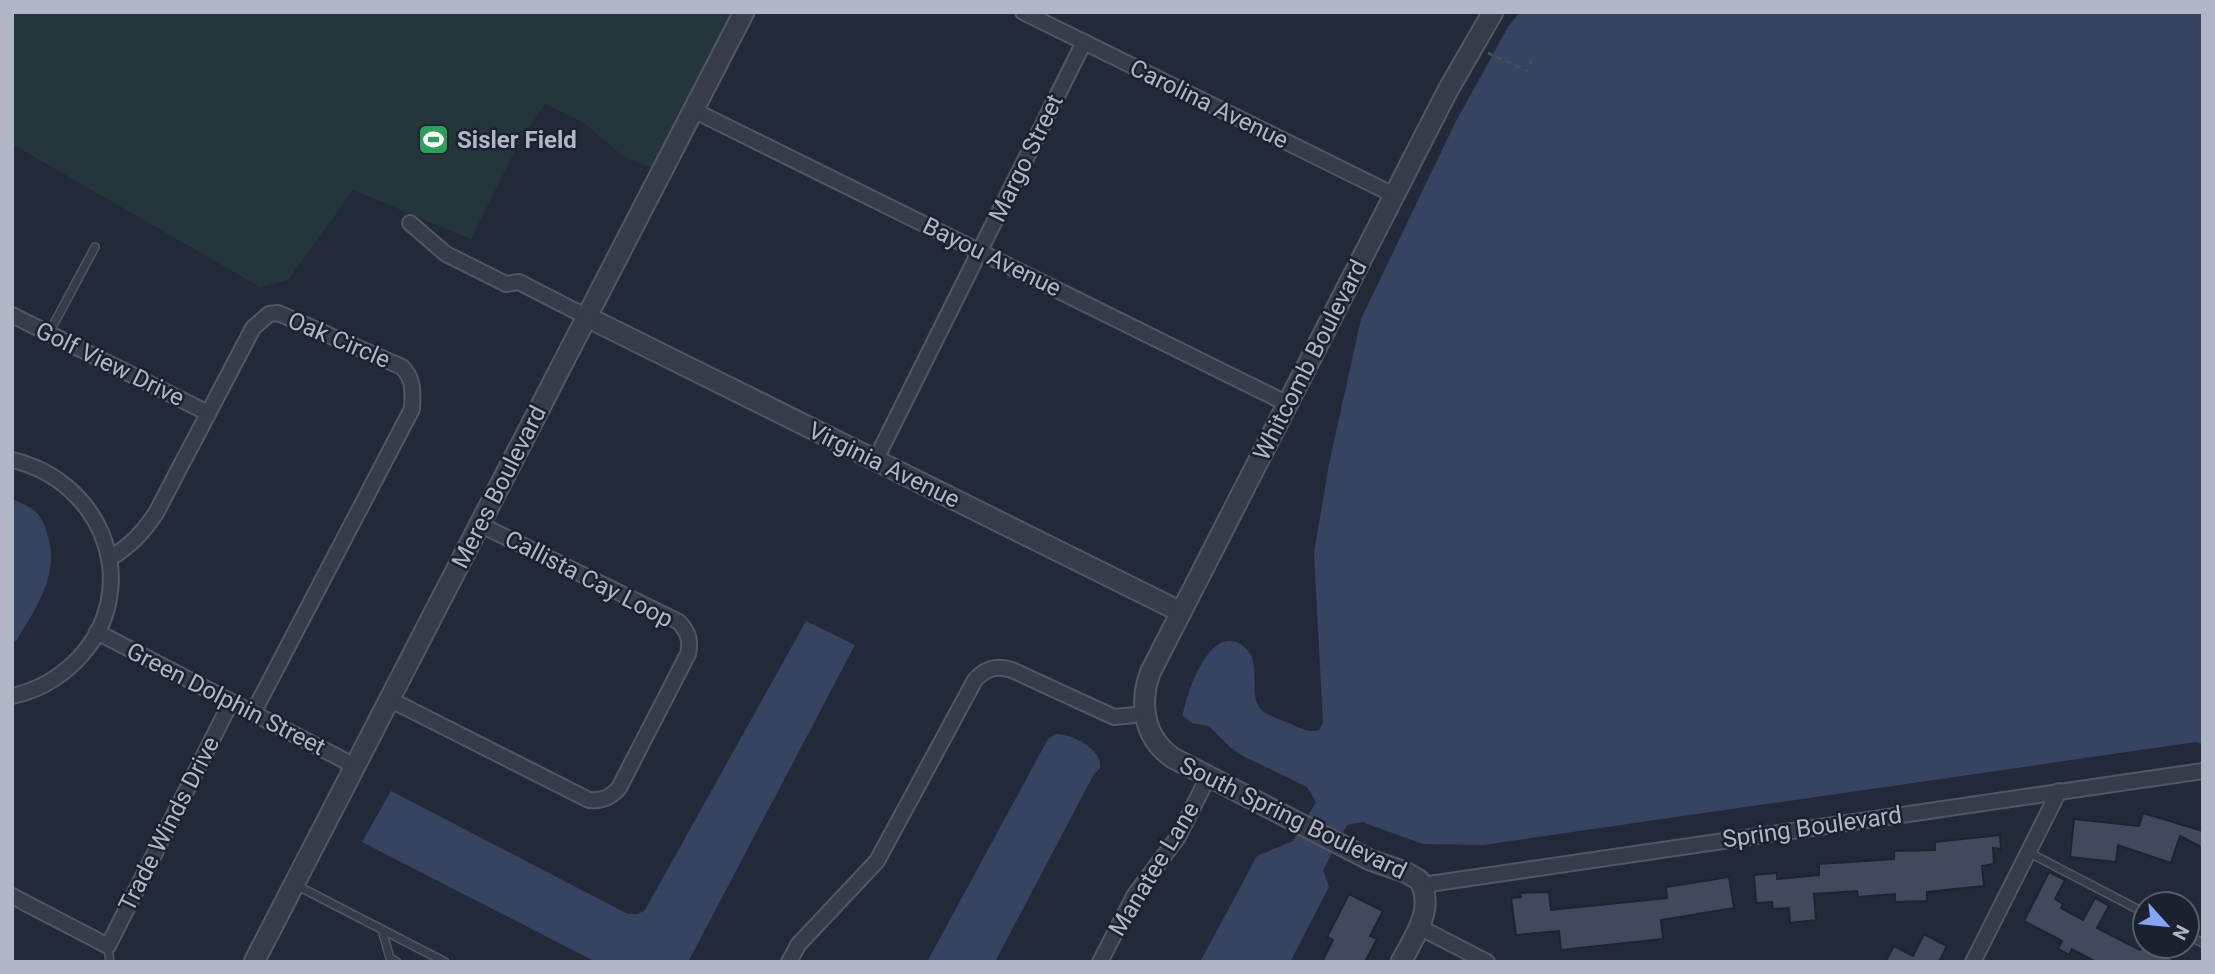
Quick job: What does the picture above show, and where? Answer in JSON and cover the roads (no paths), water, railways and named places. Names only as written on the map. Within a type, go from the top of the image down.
[{"type":"street","name":"Meres Boulevard","points":[[254,962],[744,12]]},
{"type":"street","name":"Carolina Avenue","points":[[1023,12],[1394,195]]},
{"type":"street","name":"Whitcomb Boulevard","points":[[1145,714],[1146,688],[1150,673],[1448,90],[1493,12]]},
{"type":"street","name":"Margo Street","points":[[875,461],[1084,42]]},
{"type":"street","name":"Bayou Avenue","points":[[695,110],[1288,404]]},
{"type":"street","points":[[410,223],[446,254],[506,285],[519,282],[587,317]]},
{"type":"street","name":"Oak Circle","points":[[109,559],[142,535],[253,328],[269,314],[278,313],[402,367],[409,374],[412,409],[253,713]]},
{"type":"street","name":"Golf View Drive","points":[[12,315],[208,413]]},
{"type":"street","name":"Virginia Avenue","points":[[587,317],[1181,612]]},
{"type":"street","points":[[12,460],[31,464],[54,475],[75,491],[102,534],[109,559],[110,584],[106,609],[97,632],[84,653],[66,671],[45,685],[12,696]]},
{"type":"street","name":"Callista Cay Loop","points":[[389,699],[589,800],[599,800],[619,788],[688,654],[689,638],[678,622],[479,524]]},
{"type":"street","name":"Green Dolphin Street","points":[[97,632],[355,766]]},
{"type":"street","points":[[789,962],[798,945],[877,861],[975,680],[985,671],[1000,667],[1012,670],[1114,718],[1145,714]]},
{"type":"street","name":"Trade Winds Drive","points":[[108,946],[231,702]]},
{"type":"street","name":"South Spring Boulevard","points":[[1145,714],[1151,734],[1165,752],[1341,845],[1379,864],[1405,872],[1419,880],[1422,885]]},
{"type":"street","name":"Spring Boulevard","points":[[1422,885],[2203,771]]},
{"type":"street","name":"Manatee Lane","points":[[1100,962],[1134,896],[1178,837],[1208,777]]},
{"type":"street","points":[[1978,960],[2059,791]]},
{"type":"street","points":[[1401,962],[1425,912],[1422,885]]},
{"type":"street","points":[[12,896],[108,946]]},
{"type":"street","points":[[1419,928],[1487,962]]},
{"type":"lane","points":[[48,333],[95,247]]},
{"type":"lane","points":[[2028,852],[2131,906]]},
{"type":"lane","points":[[293,884],[445,962]]},
{"type":"lane","points":[[382,930],[390,958],[397,962]]},
{"type":"lane","points":[[108,946],[110,962]]},
{"type":"water","points":[[1520,12],[2203,12],[2203,744],[2196,742],[1483,845],[1423,844],[1362,822],[1347,825],[1323,870],[1329,887],[1290,962],[1200,962],[1257,856],[1293,841],[1316,802],[1307,787],[1243,756],[1209,726],[1192,723],[1183,716],[1190,690],[1204,660],[1213,649],[1224,642],[1236,642],[1248,651],[1252,658],[1256,699],[1264,712],[1307,730],[1319,730],[1323,723],[1314,553],[1329,464],[1361,319],[1455,123],[1508,27]]},
{"type":"water","points":[[12,499],[28,506],[41,518],[51,554],[48,580],[43,593],[16,641],[12,640]]},
{"type":"water","points":[[806,621],[855,645],[688,962],[596,962],[362,842],[391,791],[628,914],[638,914],[645,910]]},
{"type":"water","points":[[1056,734],[1085,744],[1096,754],[1100,768],[1094,774],[995,962],[927,962],[1048,739]]},
{"type":"place","name":"Sisler Field","points":[[434,140]]}]
